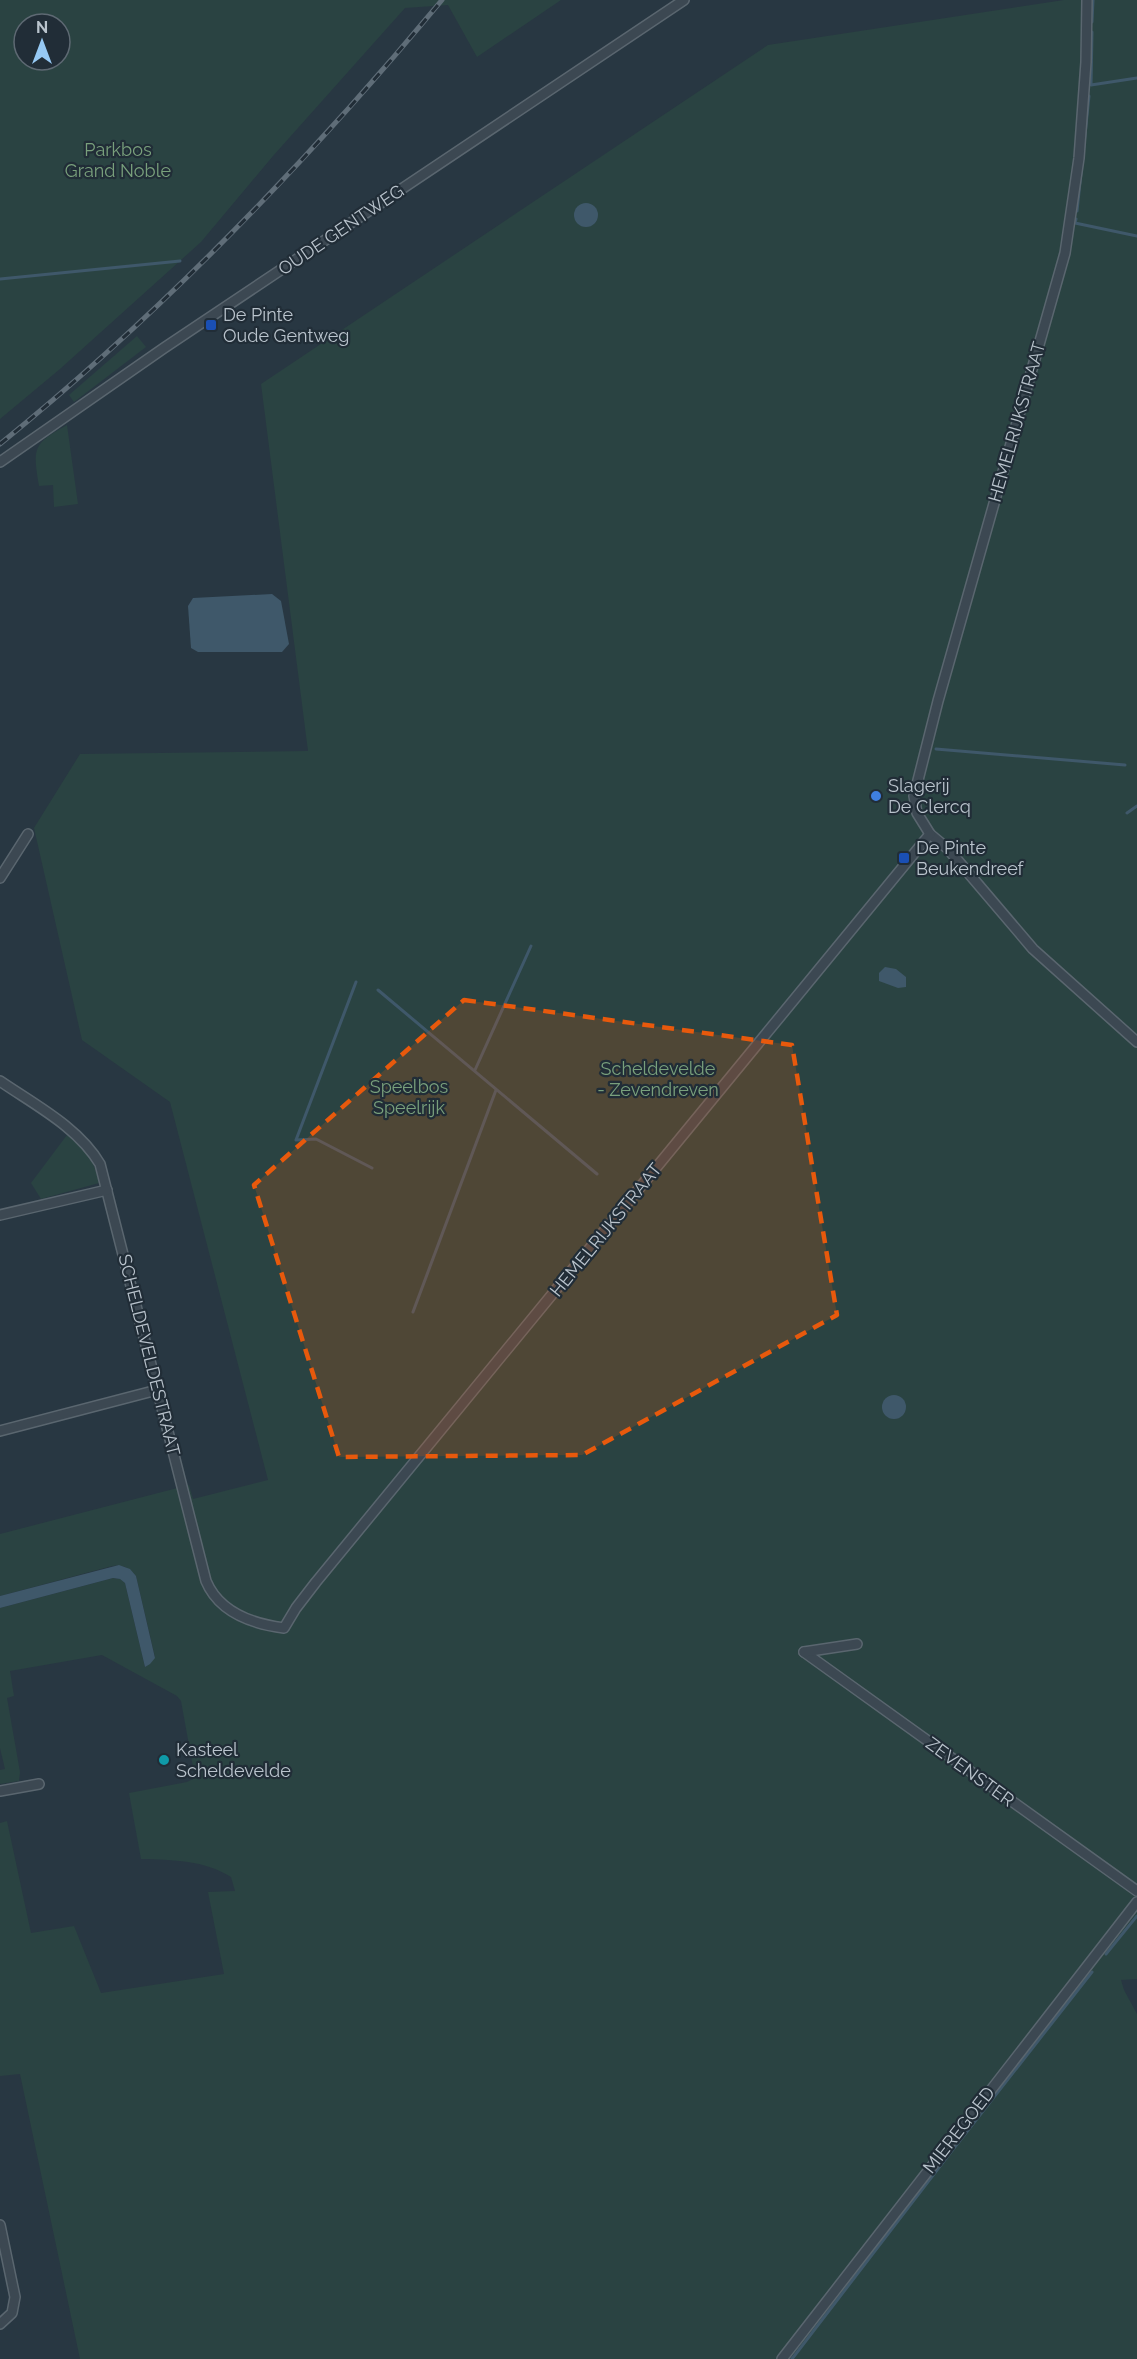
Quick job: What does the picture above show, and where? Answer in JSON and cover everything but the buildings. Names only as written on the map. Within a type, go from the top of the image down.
[{"type":"street","name":"OUDE GENTWEG","points":[[0,462],[156,354],[684,0]]},
{"type":"street","name":"HEMELRIJKSTRAAT","points":[[1087,0],[1086,62],[1079,158],[1065,253],[916,781],[914,796],[917,813],[930,834],[948,849],[1033,949],[1137,1042]]},
{"type":"street","points":[[0,878],[28,834]]},
{"type":"street","name":"HEMELRIJKSTRAAT","points":[[284,1628],[290,1616],[316,1582],[930,834]]},
{"type":"street","name":"SCHELDEVELDESTRAAT","points":[[0,1080],[78,1135],[91,1149],[100,1164],[210,1590],[238,1615],[284,1628]]},
{"type":"street","points":[[0,1215],[107,1190]]},
{"type":"street","points":[[0,1431],[158,1390]]},
{"type":"street","name":"ZEVENSTER","points":[[857,1644],[804,1652],[1137,1891]]},
{"type":"street","points":[[0,1791],[39,1784]]},
{"type":"street","name":"MIEREGOED","points":[[782,2359],[1137,1902]]},
{"type":"street","points":[[0,2225],[15,2297],[12,2313],[0,2324]]},
{"type":"highlighted area","points":[[464,1000],[792,1045],[837,1315],[582,1455],[339,1457],[254,1185]]},
{"type":"green space","name":"Parkbos Grand Noble","points":[[0,0],[561,0],[477,57],[448,5],[405,8],[273,156],[201,242],[60,369],[0,419]]},
{"type":"green space","name":"Scheldevelde - Zevendreven","points":[[1064,0],[1137,0],[1137,1979],[1121,1980],[1137,2014],[1137,2359],[80,2359],[20,2074],[0,2076],[0,1823],[7,1821],[31,1933],[74,1926],[101,1993],[224,1974],[208,1892],[235,1891],[231,1877],[210,1867],[188,1862],[141,1859],[129,1793],[187,1782],[195,1778],[181,1701],[177,1696],[102,1655],[10,1671],[14,1696],[7,1698],[20,1772],[19,1781],[0,1784],[0,1770],[5,1769],[0,1748],[0,1608],[113,1578],[120,1579],[125,1583],[145,1667],[155,1657],[136,1576],[126,1567],[112,1566],[0,1596],[0,1534],[189,1485],[193,1499],[268,1480],[170,1102],[82,1040],[34,828],[80,754],[308,751],[261,384],[768,45]]},
{"type":"green space","points":[[137,336],[146,347],[74,402],[69,395]]},
{"type":"green space","points":[[67,425],[78,504],[54,507],[53,485],[39,486],[36,455],[41,443],[47,437]]},
{"type":"green space","points":[[67,1135],[88,1156],[95,1168],[99,1183],[41,1199],[31,1183]]},
{"type":"water","points":[[586,203],[595,206],[598,215],[595,224],[586,227],[577,224],[574,215],[577,206]]},
{"type":"water","points":[[272,594],[281,601],[289,644],[282,652],[198,652],[191,648],[188,606],[193,598]]},
{"type":"water","points":[[885,967],[896,969],[906,977],[906,987],[898,988],[879,981],[879,973]]},
{"type":"water","points":[[894,1395],[903,1398],[906,1407],[903,1416],[894,1419],[885,1416],[882,1407],[885,1398]]},
{"type":"water","points":[[119,1565],[130,1569],[136,1576],[155,1658],[145,1667],[125,1583],[120,1579],[113,1578],[0,1608],[0,1596]]},
{"type":"waterway","points":[[1092,22],[1093,0]]},
{"type":"waterway","points":[[1092,32],[1091,85],[1137,78]]},
{"type":"waterway","points":[[1077,211],[1089,96]]},
{"type":"waterway","points":[[1076,219],[1075,223],[1137,236]]},
{"type":"waterway","points":[[0,279],[180,261]]},
{"type":"waterway","points":[[936,749],[1125,765]]},
{"type":"waterway","points":[[1127,813],[1137,806]]},
{"type":"waterway","points":[[475,1070],[531,946]]},
{"type":"waterway","points":[[356,982],[296,1140],[316,1139],[372,1168]]},
{"type":"waterway","points":[[378,990],[597,1174]]},
{"type":"waterway","points":[[413,1312],[496,1090]]},
{"type":"waterway","points":[[1106,1954],[1137,1916]]},
{"type":"waterway","points":[[792,2359],[1092,1972]]},
{"type":"railway","points":[[0,444],[119,342],[232,233],[339,119],[442,0]]},
{"type":"place","name":"De Pinte Oude Gentweg","points":[[211,325]]},
{"type":"place","name":"Slagerij De Clercq","points":[[876,796]]},
{"type":"place","name":"De Pinte Beukendreef","points":[[904,858]]},
{"type":"place","name":"Kasteel Scheldevelde","points":[[164,1760]]},
{"type":"park label","name":"Speelbos Speelrijk","points":[[409,1097]]}]
